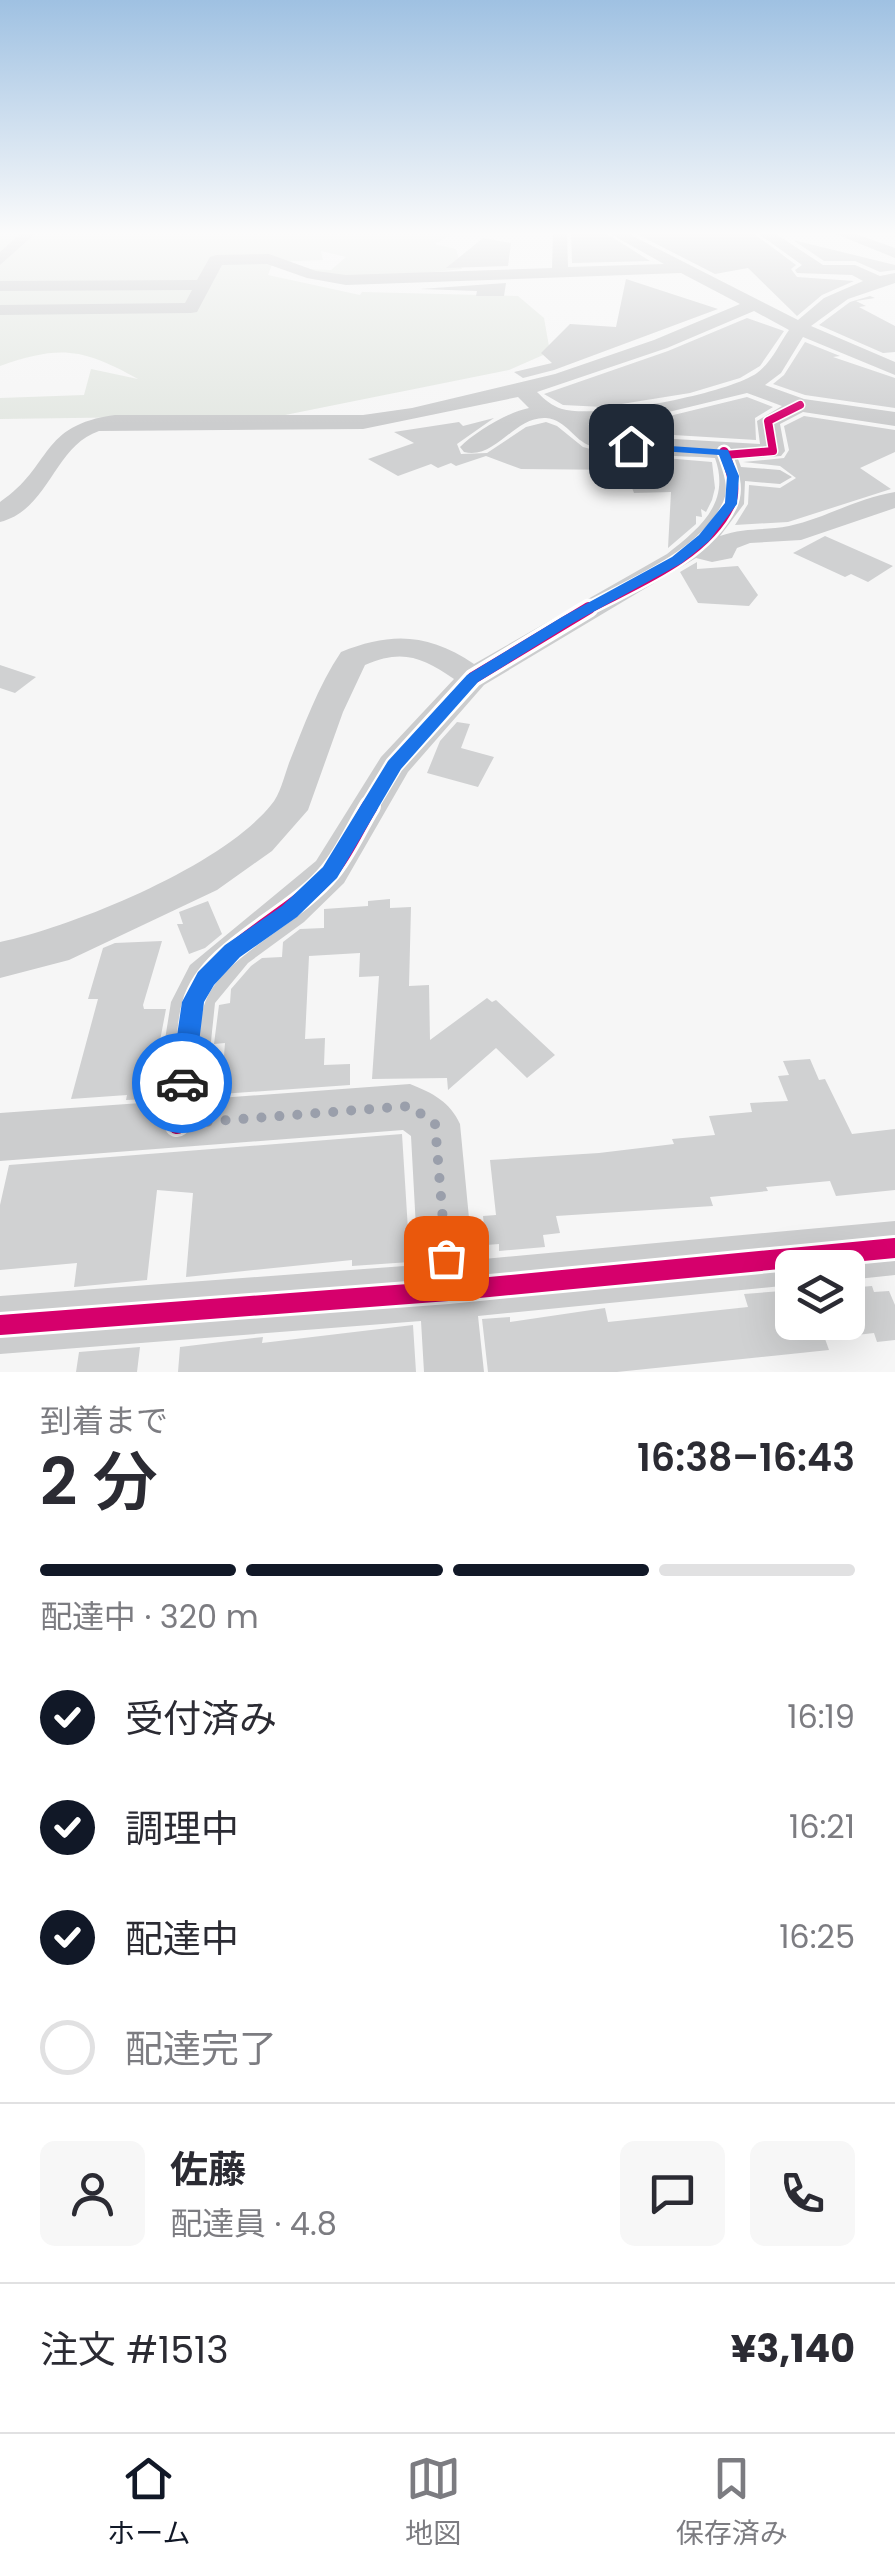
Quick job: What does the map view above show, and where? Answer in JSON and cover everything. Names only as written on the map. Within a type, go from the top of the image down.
[{"type":"street","points":[[0,310],[191,308],[198,296]]},
{"type":"street","points":[[737,296],[807,322],[850,352],[895,369]]},
{"type":"street","points":[[472,447],[516,417],[672,408],[748,386],[774,375],[807,322],[840,296]]},
{"type":"street","points":[[0,514],[27,493],[69,434],[82,426],[166,421],[362,422],[397,418],[521,388],[648,349],[754,305]]},
{"type":"street","points":[[839,374],[850,352]]},
{"type":"street","points":[[748,386],[800,405],[895,418]]},
{"type":"street","points":[[521,388],[588,437],[728,462],[780,477]]},
{"type":"street","points":[[728,462],[774,450],[768,420],[800,405]]},
{"type":"street","points":[[855,413],[857,429],[880,441]]},
{"type":"street","points":[[177,1124],[193,1002],[206,978],[233,951],[289,912],[330,872],[394,765],[472,678],[692,548],[731,504],[728,462]]},
{"type":"street","points":[[692,548],[712,554],[722,552],[725,543],[746,535],[792,534],[874,502],[895,500]]},
{"type":"street","points":[[0,960],[54,948],[87,933],[203,879],[258,841],[289,810],[326,712],[352,658],[382,645],[431,648],[472,678]]},
{"type":"street","points":[[0,1137],[410,1106],[435,1124],[454,1372]]},
{"type":"street","points":[[0,1325],[448,1291],[895,1248]]},
{"type":"shaded area","points":[[0,296],[518,296],[544,318],[550,352],[509,370],[285,415],[0,419],[0,398],[84,395],[91,369],[138,379],[101,361],[70,353],[39,355],[0,366]]},
{"type":"building","points":[[622,296],[678,296],[718,309],[554,370],[523,378],[514,372],[552,363],[541,353],[570,324],[616,327]]},
{"type":"building","points":[[777,296],[821,296],[797,316]]},
{"type":"building","points":[[870,296],[875,298],[856,301],[866,306],[859,307],[895,326],[895,352],[883,353],[819,325],[850,302]]},
{"type":"building","points":[[747,318],[784,331],[760,366],[740,378],[690,393],[603,407],[563,405],[544,394],[668,351]]},
{"type":"building","points":[[805,342],[840,356],[833,357],[895,378],[895,408],[805,395],[773,384],[784,375]]},
{"type":"building","points":[[747,397],[773,407],[755,418],[756,440],[607,431],[599,426],[649,421]]},
{"type":"building","points":[[804,416],[895,430],[895,452],[860,468],[891,489],[788,522],[735,525],[748,504],[749,485],[780,488],[796,478],[780,466],[743,462],[784,458],[789,450],[784,426]]},
{"type":"building","points":[[494,418],[457,444],[461,454],[487,453],[526,427],[546,422],[583,447],[605,453],[712,462],[712,500],[706,512],[701,509],[702,517],[696,516],[696,524],[668,548],[671,492],[634,493],[625,470],[521,469],[486,456],[456,466],[451,463],[438,468],[431,464],[398,476],[368,459],[414,443],[394,432],[459,422],[463,426]]},
{"type":"building","points":[[825,536],[893,566],[868,582],[851,574],[845,577],[793,553]]},
{"type":"building","points":[[697,562],[697,569],[738,566],[758,595],[749,606],[698,603],[680,572]]},
{"type":"building","points":[[0,665],[36,677],[15,693],[0,688]]},
{"type":"building","points":[[457,722],[470,724],[461,748],[494,757],[478,787],[427,773],[440,741]]},
{"type":"building","points":[[390,899],[390,908],[411,907],[409,986],[429,985],[430,1040],[487,998],[496,1000],[555,1055],[527,1078],[496,1048],[448,1090],[447,1078],[372,1079],[379,976],[359,977],[360,953],[309,956],[305,1039],[325,1038],[324,1065],[350,1064],[350,1085],[221,1094],[225,1043],[214,1044],[219,1005],[230,1003],[231,989],[262,958],[282,957],[283,942],[300,929],[324,928],[324,909],[368,906],[368,901]]},
{"type":"building","points":[[208,901],[222,934],[205,948],[189,954],[177,924],[183,924],[179,912]]},
{"type":"building","points":[[162,941],[143,1005],[144,1009],[166,1009],[149,1099],[126,1100],[127,1095],[71,1099],[98,999],[88,999],[103,948],[115,943]]},
{"type":"building","points":[[810,1059],[819,1080],[825,1079],[852,1134],[895,1129],[895,1190],[836,1196],[830,1181],[766,1187],[768,1191],[710,1197],[713,1206],[556,1216],[560,1233],[543,1235],[545,1247],[499,1251],[499,1244],[486,1245],[483,1216],[496,1215],[490,1160],[599,1153],[715,1135],[709,1116],[752,1112],[750,1103],[788,1101],[778,1076],[789,1075],[783,1061]]},
{"type":"building","points":[[402,1134],[410,1262],[352,1266],[352,1260],[186,1277],[193,1193],[157,1190],[147,1280],[74,1287],[77,1263],[0,1270],[0,1205],[9,1165]]},
{"type":"building","points":[[872,1286],[874,1292],[889,1291],[895,1305],[895,1340],[877,1342],[874,1333],[865,1334],[865,1287]]},
{"type":"building","points":[[775,1292],[775,1340],[825,1340],[829,1350],[617,1372],[488,1372],[482,1319],[510,1317],[510,1322],[605,1308],[608,1322],[748,1307],[744,1294]]},
{"type":"building","points":[[413,1325],[416,1372],[178,1372],[180,1347],[263,1337],[262,1343]]},
{"type":"building","points":[[140,1347],[137,1372],[76,1372],[79,1352]]},
{"type":"cycle path","points":[[177,1124],[193,1002],[206,978],[233,951],[289,911],[330,872],[394,765],[473,678],[567,620],[677,560],[704,538],[731,504],[733,476],[724,452],[773,451],[768,421],[800,405]]},
{"type":"cycle path","points":[[0,1325],[448,1291],[895,1248]]},
{"type":"way so far","points":[[182,1083],[177,1124],[410,1106],[435,1124],[446,1258]]},
{"type":"route","points":[[182,1083],[193,1002],[206,978],[233,951],[289,912],[330,872],[394,765],[472,678],[677,560],[704,538],[731,504],[733,476],[724,452],[631,446]]}]
